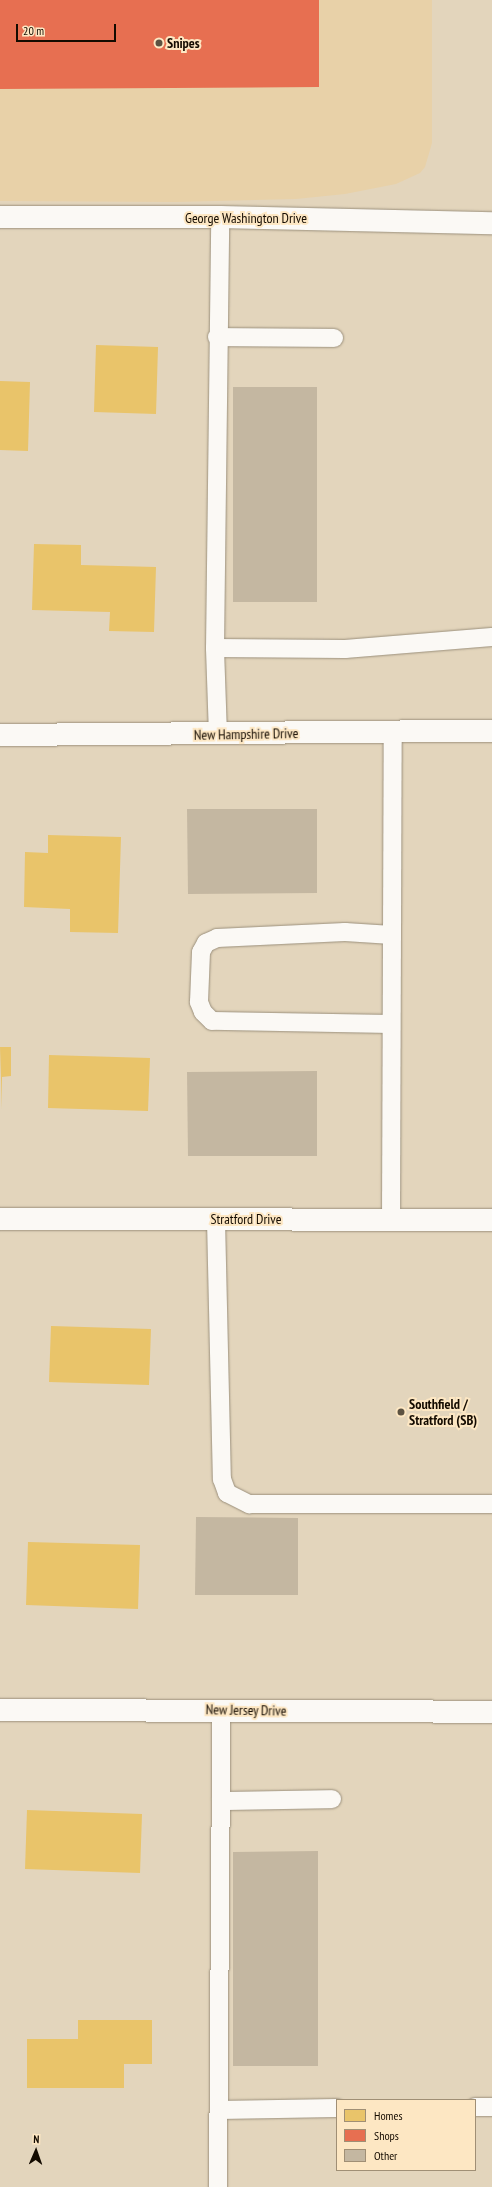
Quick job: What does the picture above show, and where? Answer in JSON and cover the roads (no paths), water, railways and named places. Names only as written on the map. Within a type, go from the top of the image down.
[{"type":"street","name":"George Washington Drive","points":[[0,217],[220,217],[492,223]]},
{"type":"street","name":"New Hampshire Drive","points":[[0,735],[492,731]]},
{"type":"street","name":"Stratford Drive","points":[[0,1219],[216,1220],[391,1218],[492,1220]]},
{"type":"street","name":"New Jersey Drive","points":[[0,1710],[492,1712]]},
{"type":"lane","points":[[218,734],[215,648],[220,217]]},
{"type":"lane","points":[[218,337],[334,338]]},
{"type":"lane","points":[[215,648],[345,649],[492,637]]},
{"type":"lane","points":[[391,1218],[392,732]]},
{"type":"lane","points":[[391,1024],[212,1021],[202,1012],[199,1002],[200,952],[206,942],[217,938],[345,932],[392,935]]},
{"type":"lane","points":[[216,1220],[222,1479],[227,1494],[249,1504],[492,1504]]},
{"type":"lane","points":[[218,2187],[221,1710]]},
{"type":"lane","points":[[221,1801],[332,1799]]},
{"type":"lane","points":[[476,2107],[492,2107]]},
{"type":"lane","points":[[219,2110],[336,2108]]},
{"type":"place","name":"Snipes","points":[[159,43]]},
{"type":"place","name":"Southfield / Stratford (SB)","points":[[401,1412]]}]
